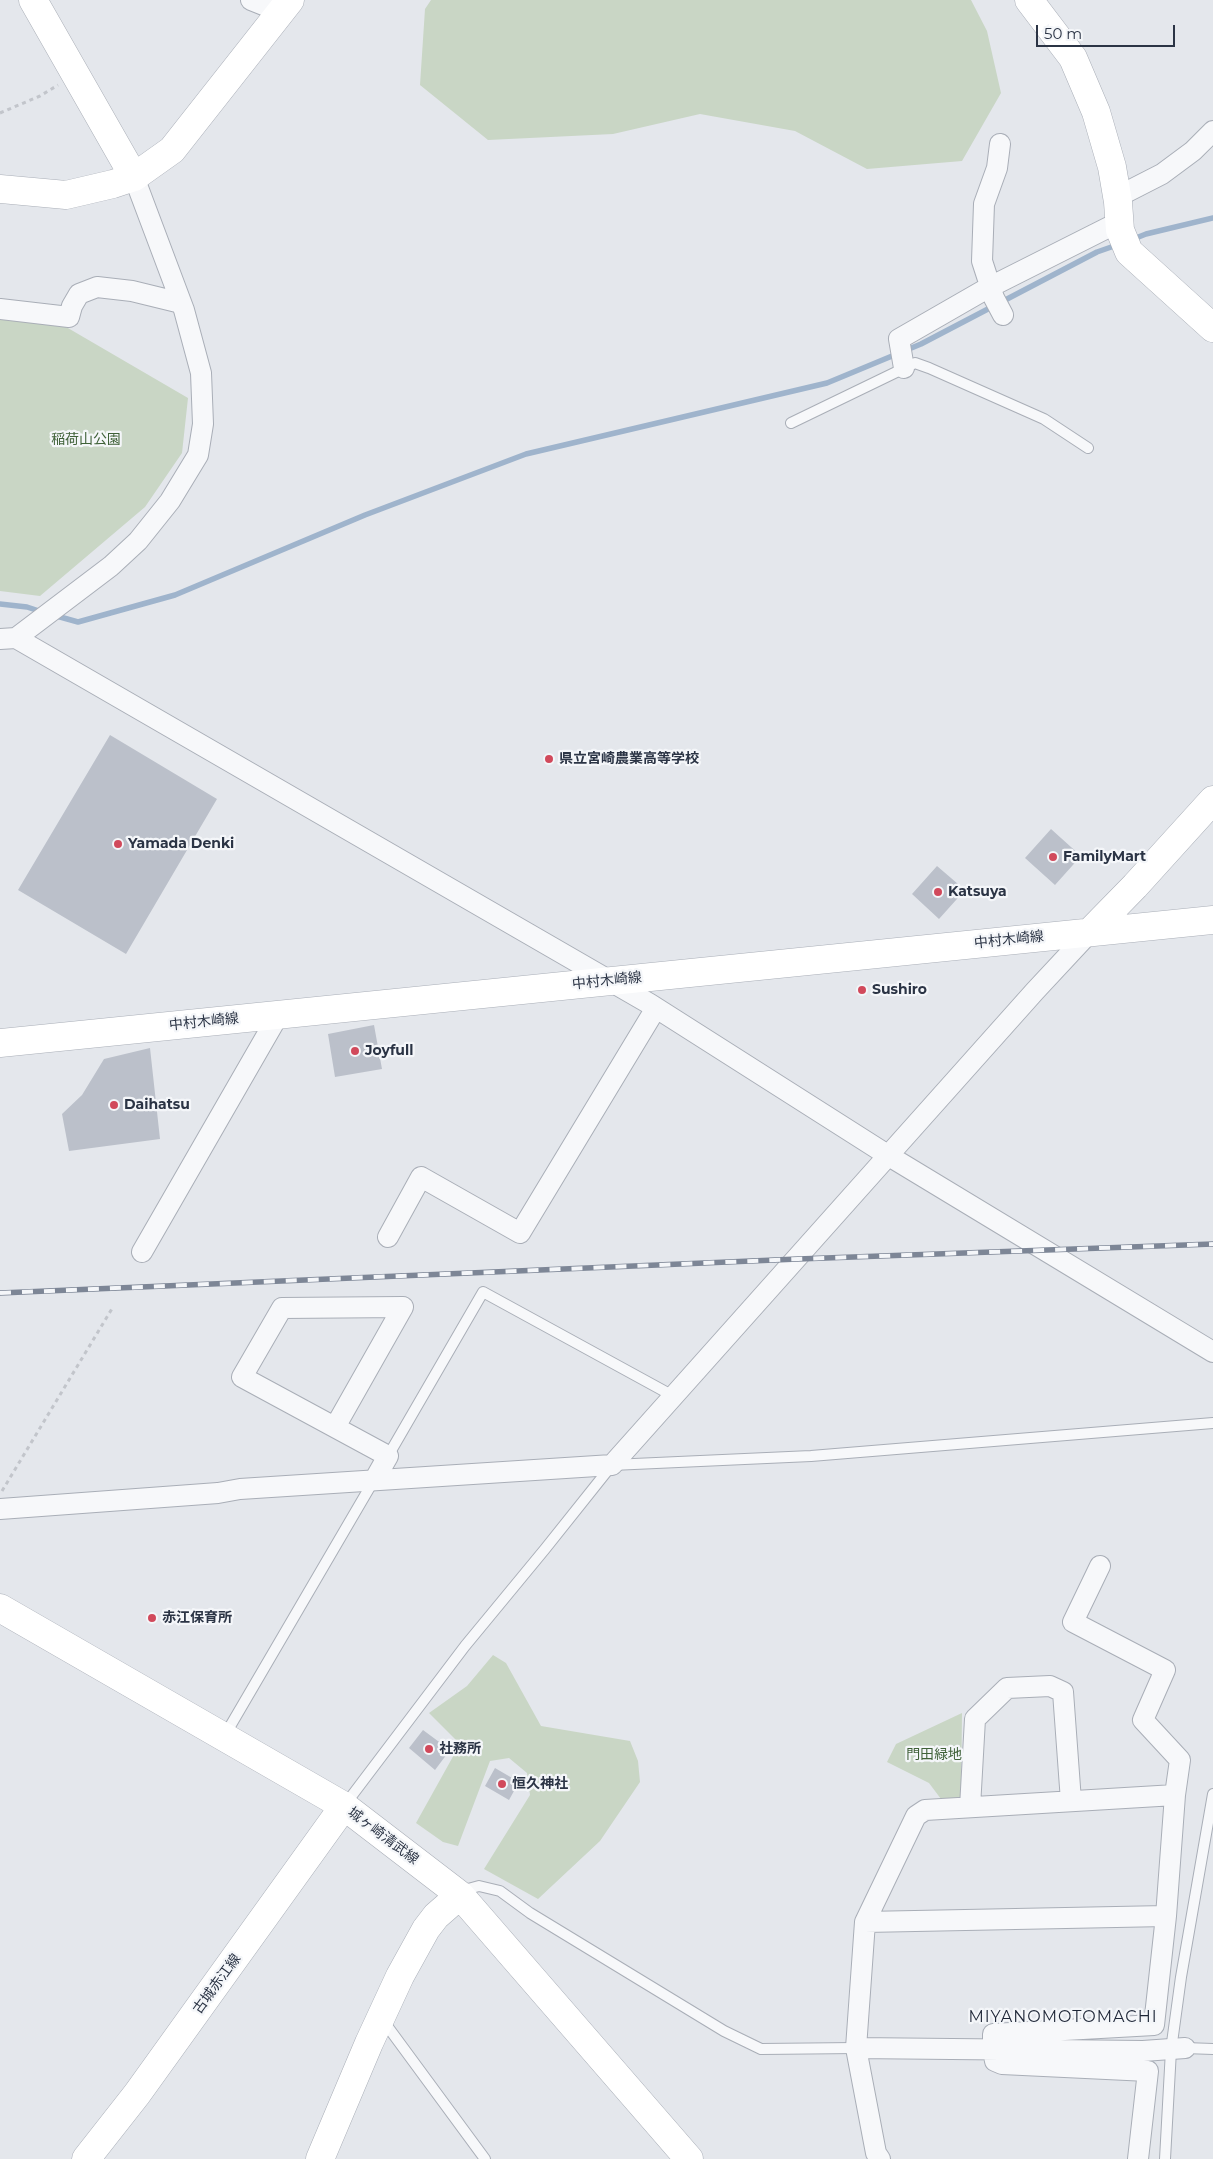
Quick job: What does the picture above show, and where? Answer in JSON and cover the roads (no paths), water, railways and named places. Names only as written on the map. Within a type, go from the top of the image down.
[{"type":"main road","points":[[32,0],[134,176]]},
{"type":"main road","points":[[1029,0],[1073,58],[1096,112],[1112,168],[1122,225],[1212,324]]},
{"type":"main road","points":[[0,189],[66,195],[112,184],[134,176],[172,150],[286,6]]},
{"type":"main road","points":[[1090,932],[1136,886],[1213,800]]},
{"type":"main road","name":"中村木崎線","points":[[0,1043],[1213,920]]},
{"type":"main road","name":"城ヶ崎清武線","points":[[0,1608],[344,1806],[460,1895],[689,2159]]},
{"type":"main road","name":"古城赤江線","points":[[86,2159],[137,2094],[344,1806]]},
{"type":"main road","points":[[320,2159],[381,2016],[426,1928],[436,1916],[460,1895]]},
{"type":"street","points":[[252,0],[286,6]]},
{"type":"street","points":[[904,368],[899,339],[996,300],[1122,225],[1162,174],[1193,150],[1213,131]]},
{"type":"street","points":[[996,300],[982,261],[984,204],[997,168],[1000,144]]},
{"type":"street","points":[[134,176],[182,303],[201,373],[203,424],[198,455],[170,501],[138,541],[111,566],[8,639],[656,1008],[889,1156],[1213,1352]]},
{"type":"street","points":[[0,309],[69,317],[72,306],[79,294],[97,287],[132,291],[182,303]]},
{"type":"street","points":[[0,1509],[375,1479],[612,1465],[675,1397],[1090,932]]},
{"type":"street","points":[[388,1237],[421,1177],[520,1232],[656,1008]]},
{"type":"street","points":[[142,1252],[279,1014]]},
{"type":"street","points":[[335,1427],[403,1306],[282,1308],[242,1378],[388,1456],[375,1479]]},
{"type":"street","points":[[1100,1566],[1073,1622],[1164,1670],[1143,1720],[1180,1760],[1175,1795],[1166,1916],[1154,2025],[993,2034],[993,2050],[995,2061],[1002,2064],[1148,2071],[1138,2159]]},
{"type":"street","points":[[970,1807],[975,1719],[1007,1688],[1050,1686],[1063,1692],[1071,1801]]},
{"type":"street","points":[[880,2159],[876,2153],[856,2048],[865,1922],[916,1816],[925,1810],[1175,1795]]},
{"type":"street","points":[[865,1922],[1166,1916]]},
{"type":"street","points":[[856,2048],[993,2050],[1178,2049]]},
{"type":"lane","points":[[791,423],[915,363],[1044,419],[1088,448]]},
{"type":"lane","points":[[388,1456],[482,1292],[675,1397]]},
{"type":"lane","points":[[344,1806],[465,1646],[546,1550],[612,1465],[811,1456],[1213,1423]]},
{"type":"lane","points":[[224,1737],[375,1479]]},
{"type":"lane","points":[[1165,2159],[1178,2049],[1182,1977],[1213,1794]]},
{"type":"lane","points":[[460,1895],[468,1889],[479,1886],[500,1891],[530,1912],[707,2021],[761,2049],[856,2048]]},
{"type":"lane","points":[[381,2016],[485,2159]]},
{"type":"lane","points":[[1178,2049],[1213,2049]]},
{"type":"waterway","points":[[1131,240],[1146,234],[1213,218]]},
{"type":"waterway","points":[[53,615],[78,622],[175,595],[365,515],[526,454],[827,383],[921,344],[1097,252],[1117,245]]},
{"type":"waterway","points":[[0,604],[27,607],[42,612]]},
{"type":"railway","points":[[0,1293],[798,1259],[1213,1244]]},
{"type":"place","name":"県立宮崎農業高等学校","points":[[549,759]]},
{"type":"place","name":"Yamada Denki","points":[[118,844]]},
{"type":"place","name":"FamilyMart","points":[[1053,857]]},
{"type":"place","name":"Katsuya","points":[[938,892]]},
{"type":"place","name":"Sushiro","points":[[862,990]]},
{"type":"place","name":"Joyfull","points":[[355,1051]]},
{"type":"place","name":"Daihatsu","points":[[114,1105]]},
{"type":"place","name":"赤江保育所","points":[[152,1618]]},
{"type":"place","name":"社務所","points":[[429,1749]]},
{"type":"place","name":"恒久神社","points":[[502,1784]]},
{"type":"district","name":"MIYANOMOTOMACHI","points":[[1063,2017]]},
{"type":"park label","name":"稲荷山公園","points":[[86,440]]},
{"type":"park label","name":"門田緑地","points":[[934,1755]]}]
